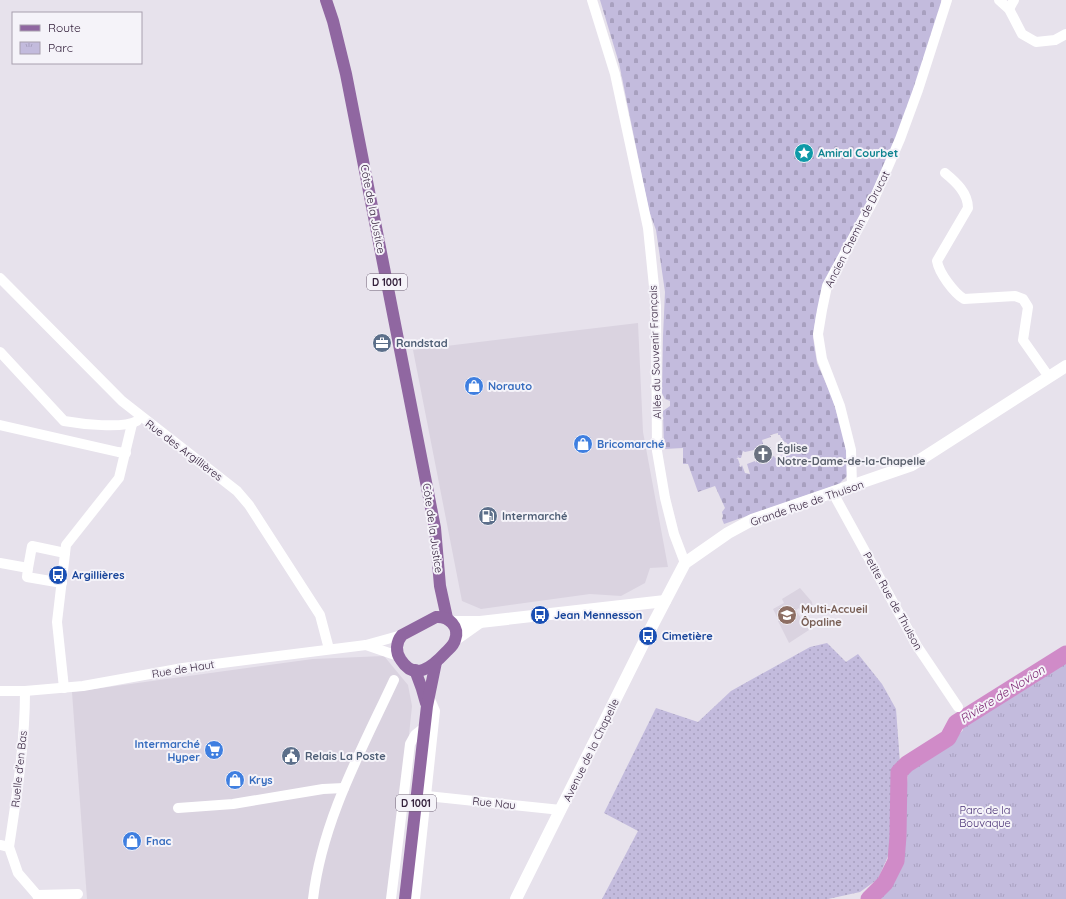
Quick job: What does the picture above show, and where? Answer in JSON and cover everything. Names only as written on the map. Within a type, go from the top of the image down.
[{"type":"main road","name":"Côte de la Justice","points":[[326,0],[335,27],[346,74],[428,487],[435,528],[440,586],[449,620]]},
{"type":"main road","name":"Côte de la Justice","points":[[431,618],[440,586]]},
{"type":"main road","points":[[442,616],[449,620],[456,631],[456,639],[436,662],[430,667],[418,671],[403,664],[398,656],[397,647],[398,641],[402,634],[431,618],[442,616]]},
{"type":"main road","name":"D 1001","points":[[405,899],[428,702],[436,662]]},
{"type":"main road","name":"D 1001","points":[[415,670],[428,702]]},
{"type":"street","name":"Allée du Souvenir Français","points":[[592,0],[615,74],[648,228],[656,306],[657,451],[665,498],[674,534],[685,563]]},
{"type":"street","name":"Ancien Chemin de Drucat","points":[[852,486],[851,450],[840,406],[822,359],[818,334],[822,310],[827,286],[874,199],[900,139],[947,0]]},
{"type":"street","points":[[999,0],[1009,10],[1022,34],[1036,42],[1055,40],[1066,34]]},
{"type":"street","points":[[1009,10],[1014,0]]},
{"type":"street","points":[[945,173],[957,183],[968,201],[968,208],[937,261],[938,269],[958,296],[964,299],[1015,296],[1023,299],[1028,307],[1023,340],[1049,377]]},
{"type":"street","name":"Rue des Argillières","points":[[0,278],[122,401],[237,491],[249,505],[320,615],[329,649]]},
{"type":"street","points":[[2,356],[64,421],[103,425],[132,424],[143,418]]},
{"type":"street","name":"Grande Rue de Thuison","points":[[665,601],[685,563],[728,533],[752,520],[912,465],[1066,366]]},
{"type":"street","points":[[64,688],[57,622],[66,545],[119,478],[132,424]]},
{"type":"street","points":[[0,425],[126,453]]},
{"type":"street","name":"Petite Rue de Thuison","points":[[833,493],[917,646],[958,707]]},
{"type":"street","points":[[62,583],[27,577],[32,546],[65,553]]},
{"type":"street","points":[[0,564],[28,568]]},
{"type":"street","points":[[449,620],[480,622],[665,601]]},
{"type":"street","name":"Avenue de la Chapelle","points":[[516,899],[665,601]]},
{"type":"street","points":[[456,639],[480,622]]},
{"type":"street","name":"Rue de Haut","points":[[0,691],[64,688],[183,668],[366,645],[402,634]]},
{"type":"street","name":"Rue de Haut","points":[[366,645],[398,656]]},
{"type":"street","points":[[313,899],[315,877],[326,836],[344,788],[394,680]]},
{"type":"street","name":"Ruelle d'en Bas","points":[[5,846],[19,775],[25,709],[25,691]]},
{"type":"street","points":[[415,899],[435,711],[428,702]]},
{"type":"street","points":[[391,899],[410,744],[415,735],[425,727]]},
{"type":"street","points":[[178,808],[233,804],[323,789],[344,788]]},
{"type":"street","name":"Rue Nau","points":[[427,796],[561,810]]},
{"type":"street","points":[[5,846],[18,873],[38,897],[78,894]]},
{"type":"shaded area","points":[[638,323],[643,432],[668,567],[650,568],[645,583],[621,596],[590,594],[481,609],[462,601],[413,350]]},
{"type":"shaded area","name":"Multi-Accueil Ôpaline","points":[[800,588],[812,602],[813,608],[802,613],[799,608],[796,610],[809,630],[789,643],[778,621],[780,620],[779,617],[777,617],[773,609],[784,603],[782,599]]},
{"type":"shaded area","points":[[384,656],[408,685],[412,706],[392,899],[87,899],[72,692],[313,659]]},
{"type":"green space","points":[[600,0],[941,0],[941,6],[896,150],[816,315],[813,337],[817,363],[832,397],[846,445],[847,476],[839,484],[724,524],[722,512],[725,508],[715,486],[698,492],[688,464],[683,464],[683,448],[664,449],[663,411],[670,406],[670,401],[665,399],[662,393],[665,292],[656,230],[649,211],[619,63]],"holes":[[[778,433],[778,435],[780,435],[783,441],[787,443],[788,448],[786,452],[775,458],[774,456],[767,458],[767,460],[766,458],[761,460],[761,462],[760,460],[756,461],[756,463],[755,461],[747,464],[750,474],[745,473],[742,465],[741,467],[739,466],[738,459],[736,459],[738,458],[737,456],[741,458],[743,451],[745,452],[754,450],[754,448],[755,450],[764,447],[762,440],[771,437],[770,435]]]},
{"type":"green space","points":[[827,643],[846,662],[858,654],[882,684],[896,709],[900,763],[891,787],[891,849],[878,879],[860,892],[828,899],[602,899],[638,831],[604,813],[656,708],[698,722],[731,691],[810,647]]},
{"type":"green space","name":"Parc de la Bouvaque","points":[[1066,648],[1066,899],[881,899],[901,862],[908,770],[951,743],[963,730],[957,718]]},
{"type":"waterway","name":"Rivière de Novion","points":[[869,899],[885,883],[896,861],[899,772],[907,764],[948,738],[956,723],[1066,654]]},
{"type":"place","name":"Amiral Courbet","points":[[804,153]]},
{"type":"place","name":"Randstad","points":[[382,343]]},
{"type":"place","name":"Norauto","points":[[474,386]]},
{"type":"place","name":"Bricomarché","points":[[583,444]]},
{"type":"place","name":"Église Notre-Dame-de-la-Chapelle","points":[[763,454]]},
{"type":"place","name":"Intermarché","points":[[488,516]]},
{"type":"place","name":"Argillières","points":[[58,575]]},
{"type":"place","name":"Jean Mennesson","points":[[540,615]]},
{"type":"place","name":"Multi-Accueil Ôpaline","points":[[787,615]]},
{"type":"place","name":"Cimetière","points":[[648,636]]},
{"type":"place","name":"Intermarché Hyper","points":[[214,750]]},
{"type":"place","name":"Relais La Poste","points":[[291,756]]},
{"type":"place","name":"Krys","points":[[235,780]]},
{"type":"place","name":"Fnac","points":[[132,841]]}]
